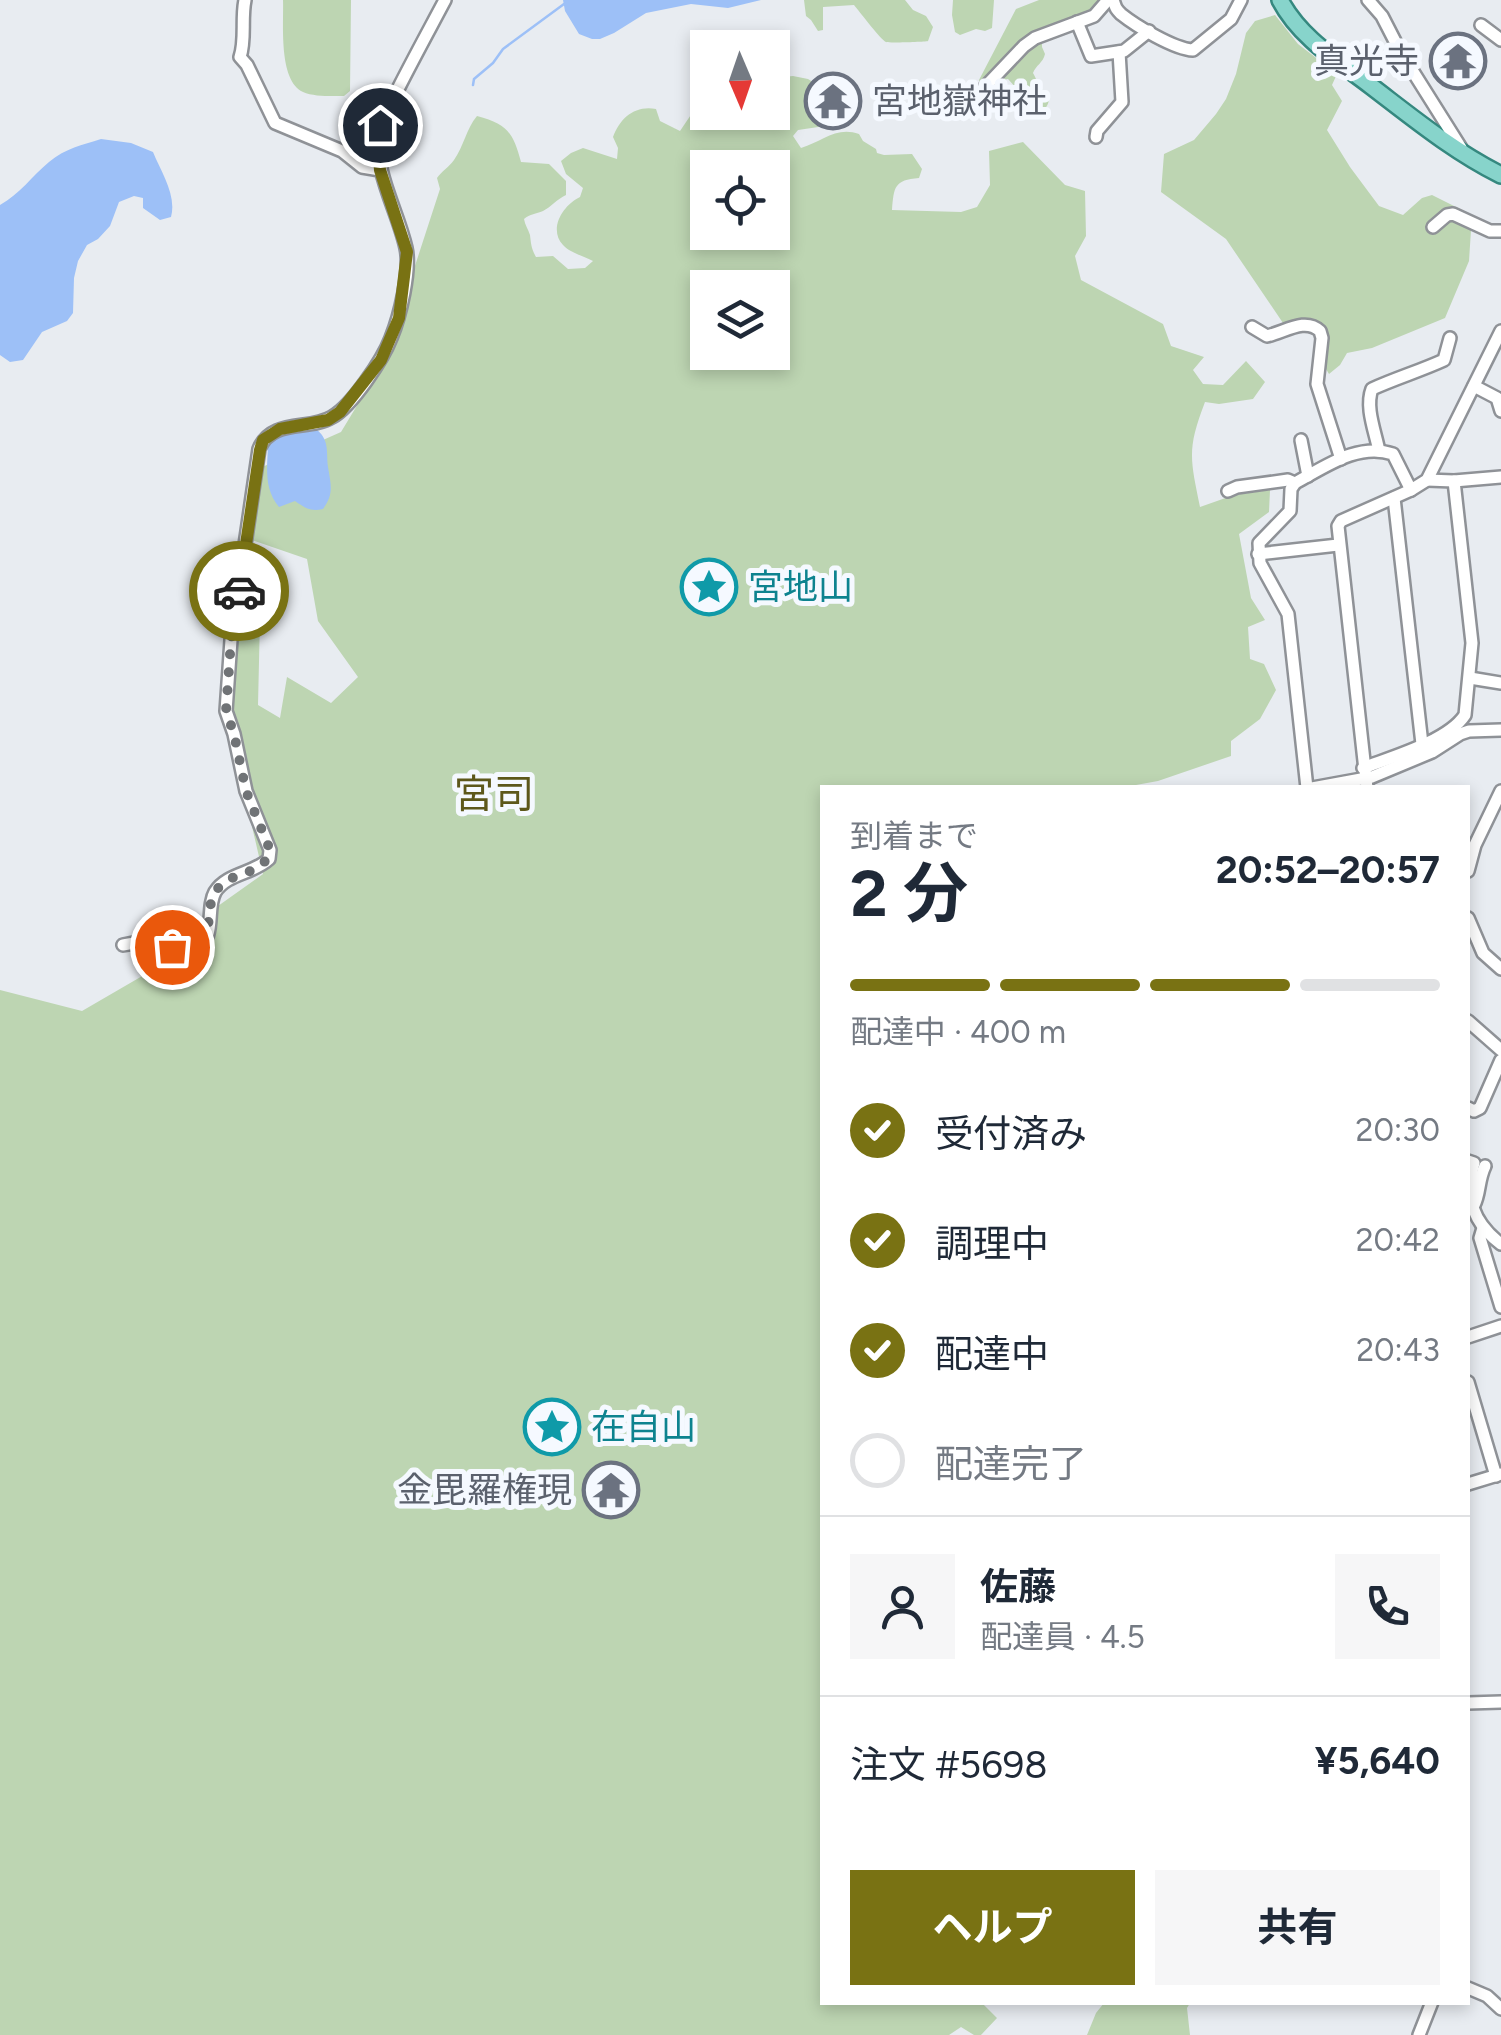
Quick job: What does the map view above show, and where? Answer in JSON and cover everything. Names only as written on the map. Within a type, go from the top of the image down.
[{"type":"main road","points":[[1280,0],[1294,23],[1322,50],[1465,156],[1501,174]]},
{"type":"street","points":[[245,0],[240,57],[274,123],[342,151],[362,166],[380,170]]},
{"type":"street","points":[[123,945],[156,942],[180,950],[195,948],[207,937],[212,898],[217,890],[268,859],[270,850],[246,791],[226,711],[231,640],[260,450],[263,440],[280,429],[328,420],[340,412],[390,343],[399,318],[407,252],[380,170],[380,125],[445,0]]},
{"type":"street","points":[[985,86],[1035,38],[1094,16],[1111,0],[1117,11],[1186,50],[1193,50],[1231,18],[1241,0]]},
{"type":"street","points":[[1368,0],[1382,16],[1465,156]]},
{"type":"street","points":[[1077,22],[1091,56],[1124,51],[1149,31]]},
{"type":"street","points":[[1482,26],[1501,40]]},
{"type":"street","points":[[1096,137],[1096,131],[1122,102],[1120,52]]},
{"type":"street","points":[[1433,227],[1453,214],[1490,231],[1501,231]]},
{"type":"street","points":[[1252,327],[1267,336],[1304,324],[1320,331],[1317,384],[1341,459]]},
{"type":"street","points":[[1365,778],[1337,530],[1340,522],[1428,480],[1501,331]]},
{"type":"street","points":[[1378,450],[1368,393],[1406,373],[1444,360],[1450,338]]},
{"type":"street","points":[[1474,386],[1497,398],[1501,412]]},
{"type":"street","points":[[1301,440],[1308,476]]},
{"type":"street","points":[[1309,785],[1288,614],[1260,563],[1260,544],[1290,511],[1291,489],[1296,483],[1341,459],[1368,450],[1393,454],[1411,490]]},
{"type":"street","points":[[1428,480],[1454,482],[1501,477]]},
{"type":"street","points":[[1228,492],[1236,487],[1288,480],[1296,483]]},
{"type":"street","points":[[1365,778],[1461,722],[1465,715],[1472,643],[1454,482]]},
{"type":"street","points":[[1394,498],[1422,744]]},
{"type":"street","points":[[1258,554],[1338,545]]},
{"type":"street","points":[[1470,678],[1501,683]]},
{"type":"street","points":[[1326,785],[1372,777],[1432,752],[1460,734],[1501,730]]},
{"type":"street","points":[[1470,864],[1501,791]]},
{"type":"street","points":[[1470,922],[1484,953],[1501,969]]},
{"type":"street","points":[[1470,1023],[1501,1050]]},
{"type":"street","points":[[1470,1109],[1474,1112],[1480,1108],[1501,1060]]},
{"type":"street","points":[[1470,1162],[1474,1164],[1470,1185]]},
{"type":"street","points":[[1472,1208],[1486,1166]]},
{"type":"street","points":[[1470,1196],[1483,1228],[1501,1244]]},
{"type":"street","points":[[1483,1228],[1480,1238],[1501,1307]]},
{"type":"street","points":[[1470,1335],[1501,1326]]},
{"type":"street","points":[[1470,1388],[1499,1475],[1470,1483]]},
{"type":"street","points":[[1470,1703],[1501,1702]]},
{"type":"street","points":[[1470,1989],[1496,2002],[1501,2009]]},
{"type":"street","points":[[1419,2035],[1431,2005]]},
{"type":"green space","points":[[283,0],[351,0],[350,91],[344,96],[312,95],[295,86],[284,50]]},
{"type":"green space","points":[[804,0],[905,0],[913,10],[926,16],[933,27],[928,41],[886,42],[854,5],[823,7],[823,30],[818,31],[806,16]]},
{"type":"green space","points":[[953,0],[994,0],[992,28],[960,35],[955,32]]},
{"type":"green space","points":[[1039,0],[1102,0],[1062,35],[1042,41],[1045,54],[1033,73],[1048,98],[1045,109],[1028,101],[1008,79],[980,84],[979,80],[1016,9]]},
{"type":"green space","points":[[1275,15],[1298,44],[1337,74],[1332,85],[1342,101],[1327,130],[1379,206],[1403,215],[1422,198],[1432,195],[1472,215],[1469,261],[1445,318],[1372,348],[1347,353],[1329,374],[1320,359],[1322,338],[1318,322],[1283,323],[1226,239],[1161,192],[1164,154],[1194,140],[1216,114],[1236,74],[1246,33],[1255,21]]},
{"type":"green space","points":[[790,76],[808,79],[816,84],[816,108],[850,111],[851,116],[832,125],[798,130],[793,136],[801,148],[836,133],[851,132],[859,134],[877,153],[912,154],[922,169],[919,178],[897,186],[892,210],[961,212],[977,207],[990,185],[989,151],[1023,142],[1065,185],[1085,191],[1086,236],[1075,256],[1081,280],[1163,324],[1171,346],[1204,357],[1193,370],[1203,384],[1223,385],[1246,361],[1265,382],[1253,399],[1205,402],[1193,443],[1192,465],[1200,507],[1234,495],[1270,490],[1269,512],[1239,534],[1251,598],[1265,620],[1248,627],[1250,659],[1264,664],[1276,690],[1260,719],[1231,741],[1231,756],[1136,785],[820,785],[820,2005],[984,2005],[997,2018],[981,2035],[961,2027],[949,2035],[0,2035],[0,990],[82,1011],[187,950],[218,906],[263,874],[227,679],[240,591],[260,618],[258,705],[280,718],[287,677],[331,703],[358,677],[318,621],[307,559],[249,539],[260,468],[341,432],[384,361],[440,189],[437,178],[454,160],[477,116],[507,131],[521,162],[549,164],[566,181],[566,195],[524,221],[536,257],[553,256],[568,269],[585,268],[593,261],[566,248],[559,239],[557,225],[563,211],[580,197],[583,188],[566,174],[561,161],[583,148],[617,159],[613,137],[616,130],[629,114],[641,109],[656,109],[660,121],[680,131],[690,116],[690,130],[790,130]]},
{"type":"green space","points":[[1102,2005],[1189,2005],[1190,2035],[1087,2035]]},
{"type":"water","points":[[563,0],[761,0],[728,8],[691,4],[646,13],[614,33],[592,39],[579,34]]},
{"type":"water","points":[[101,139],[131,143],[153,152],[170,192],[171,217],[160,220],[143,208],[143,198],[134,196],[119,202],[110,226],[87,245],[78,261],[73,313],[67,321],[42,332],[23,360],[10,362],[0,355],[0,205],[55,157]]},
{"type":"water","points":[[315,428],[326,446],[329,499],[319,510],[295,501],[279,507],[269,486],[268,446],[283,434]]},
{"type":"waterway","points":[[473,85],[474,79],[503,49],[564,4]]},
{"type":"way so far","points":[[172,947],[188,950],[201,944],[210,928],[212,898],[217,890],[233,877],[262,865],[270,850],[246,791],[226,711],[239,591]]},
{"type":"place","name":"真光寺","points":[[1458,61]]},
{"type":"place","name":"宮地嶽神社","points":[[833,101]]},
{"type":"place","name":"宮地山","points":[[709,587]]},
{"type":"place","name":"在自山","points":[[552,1427]]},
{"type":"place","name":"金毘羅権現","points":[[611,1490]]},
{"type":"district","name":"宮司","points":[[494,794]]},
{"type":"route","points":[[239,591],[263,440],[280,429],[328,420],[340,412],[381,360],[399,318],[407,252],[380,170],[380,125]]}]
